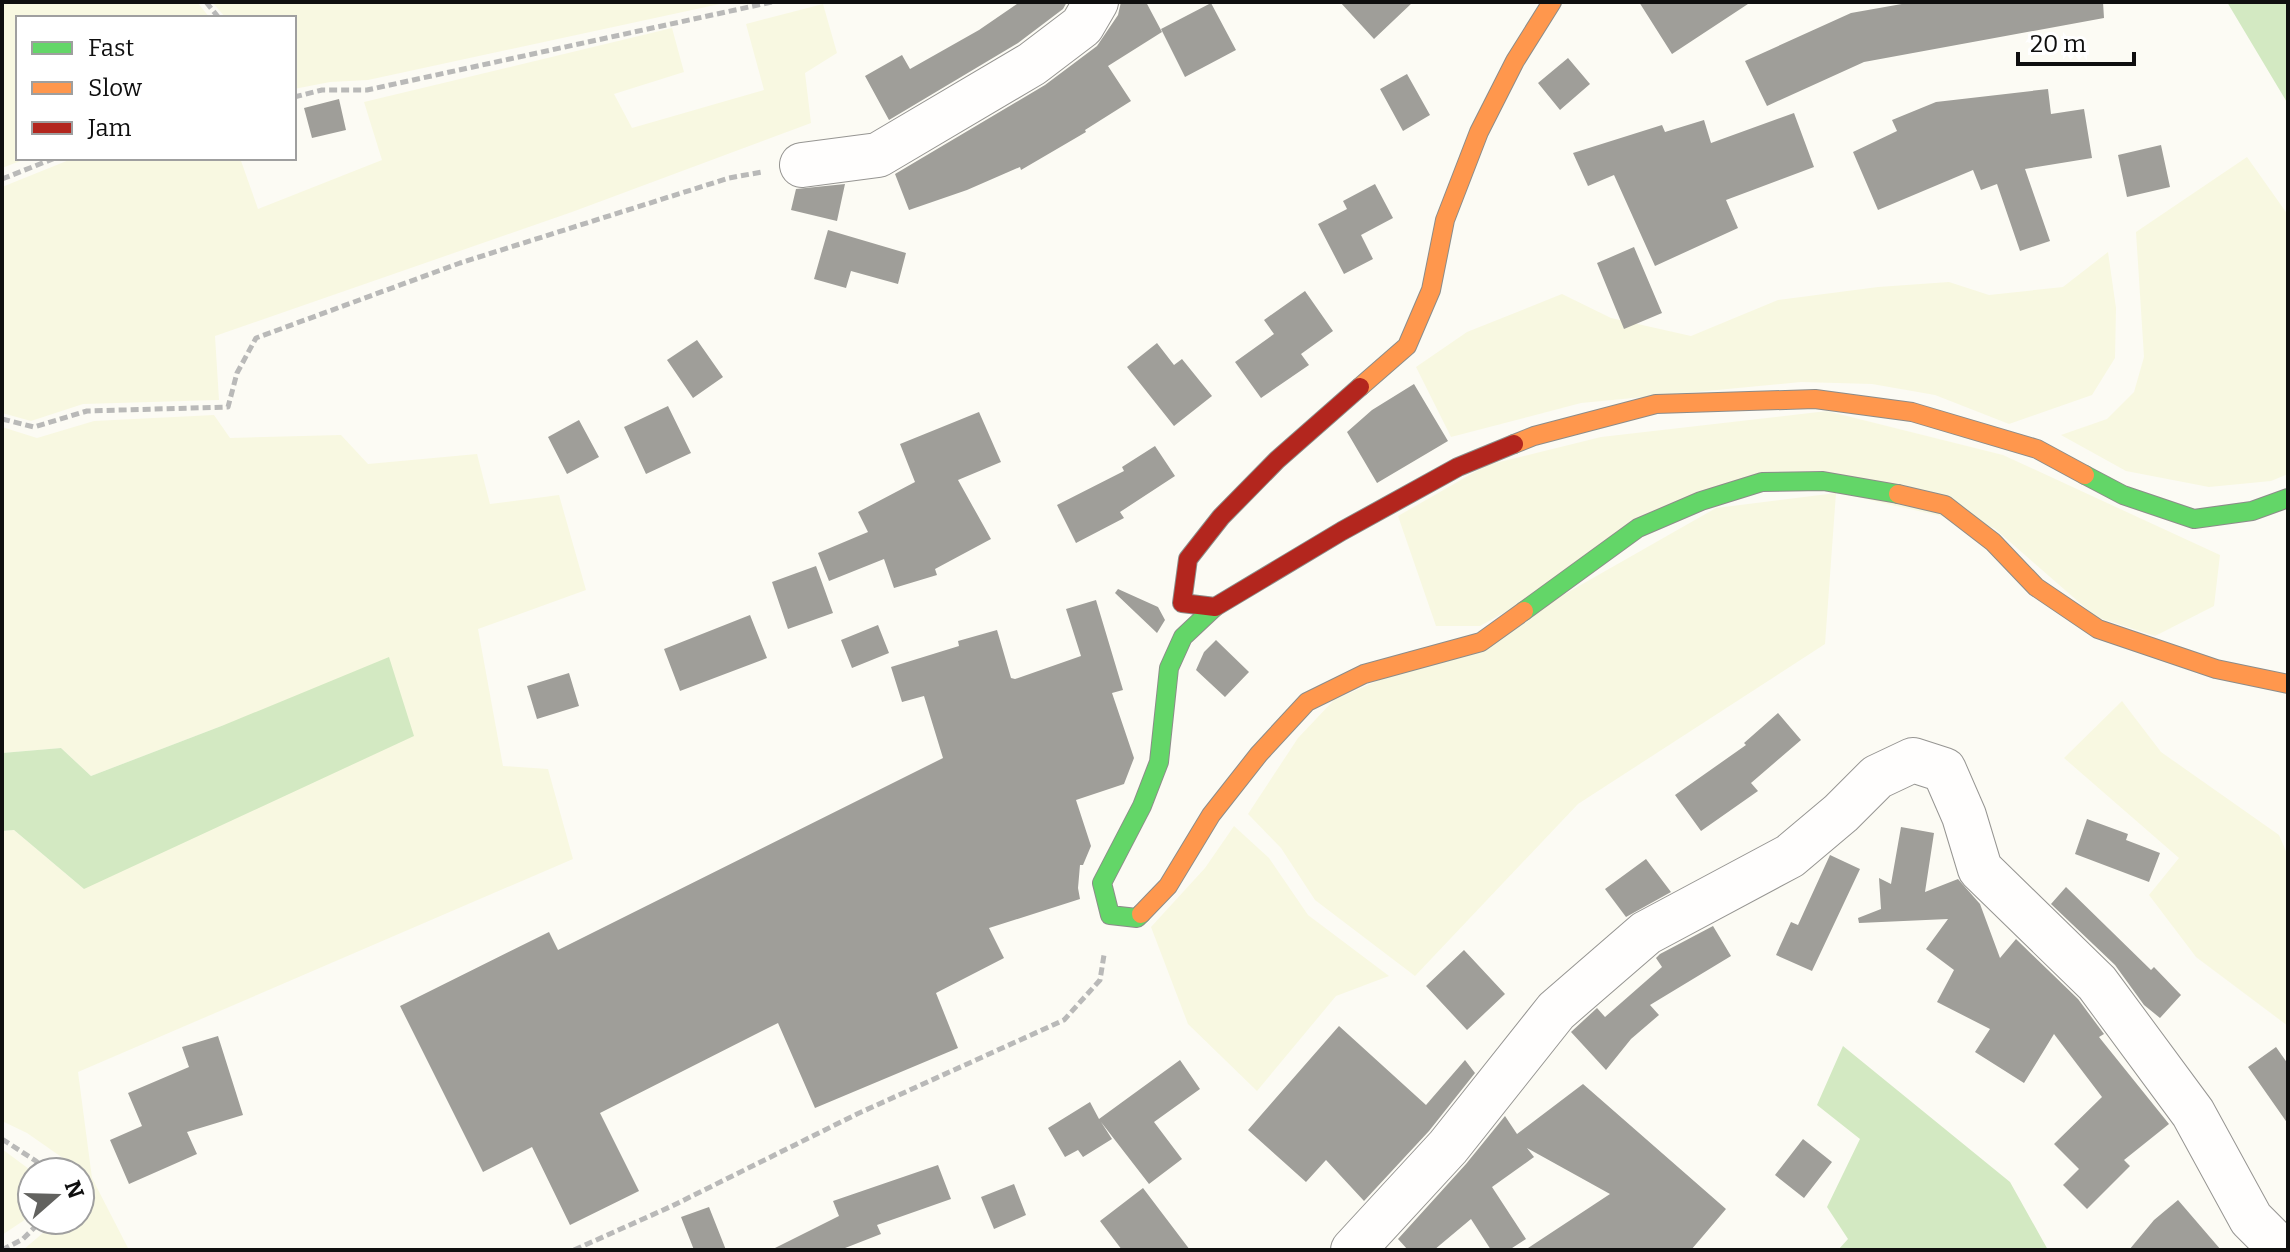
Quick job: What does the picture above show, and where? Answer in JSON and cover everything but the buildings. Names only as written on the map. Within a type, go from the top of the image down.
[{"type":"main road","points":[[1215,607],[1182,603],[1188,559],[1221,517],[1277,460],[1407,346],[1431,290],[1445,220],[1479,132],[1515,61],[1552,2]]},
{"type":"main road","points":[[2288,498],[2252,511],[2194,519],[2123,495],[2037,449],[1912,412],[1815,399],[1656,404],[1534,436],[1458,467],[1342,531],[1215,607],[1183,637],[1169,668],[1159,762],[1142,806],[1102,883],[1110,915],[1137,918],[1168,886],[1211,815],[1259,754],[1307,702],[1364,674],[1481,642],[1638,528],[1701,501],[1762,482],[1823,481],[1882,490],[1945,505],[1993,542],[2036,587],[2098,629],[2216,669],[2288,684]]},
{"type":"street","points":[[802,165],[878,155],[1032,64],[1082,26],[1096,2]]},
{"type":"street","points":[[1353,1250],[1448,1147],[1556,1011],[1646,933],[1790,856],[1841,813],[1877,777],[1913,760],[1944,770],[1964,816],[1980,869],[2097,983],[2193,1113],[2251,1219],[2282,1250]]},
{"type":"path","points":[[296,96],[322,90],[367,90],[772,2]]},
{"type":"path","points":[[2,179],[50,160]]},
{"type":"path","points":[[2,419],[34,427],[87,411],[228,407],[237,373],[256,338],[474,258],[729,178],[802,165]]},
{"type":"path","points":[[574,1250],[685,1200],[857,1114],[1064,1020],[1100,980],[1110,915]]},
{"type":"path","points":[[2,1139],[26,1156]]},
{"type":"path","points":[[2,1250],[26,1236]]},
{"type":"green space","points":[[2,2],[197,2],[208,16],[16,16],[16,160],[23,160],[2,168]]},
{"type":"green space","points":[[212,2],[729,2],[368,80],[330,82],[296,89],[296,16],[224,16]]},
{"type":"green space","points":[[2227,2],[2288,2],[2288,104]]},
{"type":"green space","points":[[823,4],[837,53],[805,73],[811,123],[572,212],[215,336],[219,400],[83,404],[31,421],[2,413],[2,187],[69,160],[241,160],[258,209],[382,160],[364,102],[672,28],[684,72],[614,94],[632,128],[764,90],[746,24]]},
{"type":"green space","points":[[2247,157],[2288,215],[2288,474],[2271,481],[2209,487],[2126,471],[2061,435],[2107,419],[2134,392],[2144,357],[2136,232]]},
{"type":"green space","points":[[2108,252],[2116,308],[2115,358],[2092,395],[2009,424],[1935,395],[1872,384],[1801,382],[1581,403],[1451,437],[1416,367],[1467,332],[1562,294],[1611,318],[1691,336],[1778,300],[1878,287],[1949,282],[1989,295],[2063,287]]},
{"type":"green space","points":[[1827,411],[2003,455],[2220,555],[2214,606],[2155,636],[2096,617],[1994,528],[1755,474],[1480,626],[1436,626],[1398,516],[1487,465],[1601,437]]},
{"type":"green space","points":[[214,415],[230,438],[341,435],[368,464],[477,454],[490,504],[559,495],[586,590],[478,629],[503,766],[548,769],[573,859],[78,1072],[89,1156],[60,1156],[27,1133],[2,1121],[2,831],[14,830],[84,889],[224,725],[91,776],[61,748],[2,753],[2,427],[37,438],[94,421]]},
{"type":"green space","points":[[1836,493],[1825,644],[1578,804],[1415,976],[1315,900],[1281,848],[1248,814],[1298,738],[1334,700],[1535,611],[1716,508]]},
{"type":"green space","points":[[389,657],[414,736],[84,889],[14,830],[2,831],[2,753],[61,748],[91,776]]},
{"type":"green space","points":[[2122,701],[2161,752],[2279,835],[2288,856],[2288,1026],[2196,957],[2149,895],[2179,858],[2064,758]]},
{"type":"green space","points":[[1234,826],[1269,858],[1308,915],[1389,976],[1336,996],[1257,1091],[1188,1024],[1151,927],[1205,868]]},
{"type":"green space","points":[[1843,1046],[2010,1182],[2048,1250],[1838,1250],[1848,1239],[1827,1207],[1860,1139],[1817,1105]]},
{"type":"green space","points":[[2,1149],[16,1159],[16,1226],[2,1235]]},
{"type":"green space","points":[[96,1186],[129,1250],[23,1250],[39,1236],[96,1236]]},
{"type":"traffic: fast","points":[[2085,475],[2123,495],[2194,519],[2252,511],[2288,498]]},
{"type":"traffic: fast","points":[[1524,611],[1638,528],[1701,501],[1762,482],[1823,481],[1898,494]]},
{"type":"traffic: fast","points":[[1141,914],[1137,918],[1110,915],[1102,883],[1142,806],[1159,762],[1169,668],[1183,637],[1215,607]]},
{"type":"traffic: slow","points":[[1360,387],[1407,346],[1431,290],[1445,220],[1479,132],[1515,61],[1552,2]]},
{"type":"traffic: slow","points":[[1514,444],[1656,404],[1815,399],[1912,412],[2037,449],[2085,475]]},
{"type":"traffic: slow","points":[[1898,494],[1945,505],[1993,542],[2036,587],[2098,629],[2216,669],[2288,684]]},
{"type":"traffic: slow","points":[[1141,914],[1168,886],[1211,815],[1259,754],[1307,702],[1364,674],[1481,642],[1524,611]]},
{"type":"traffic: jam","points":[[1360,387],[1277,460],[1221,517],[1188,559],[1182,603],[1215,607],[1342,531],[1458,467],[1514,444]]}]
